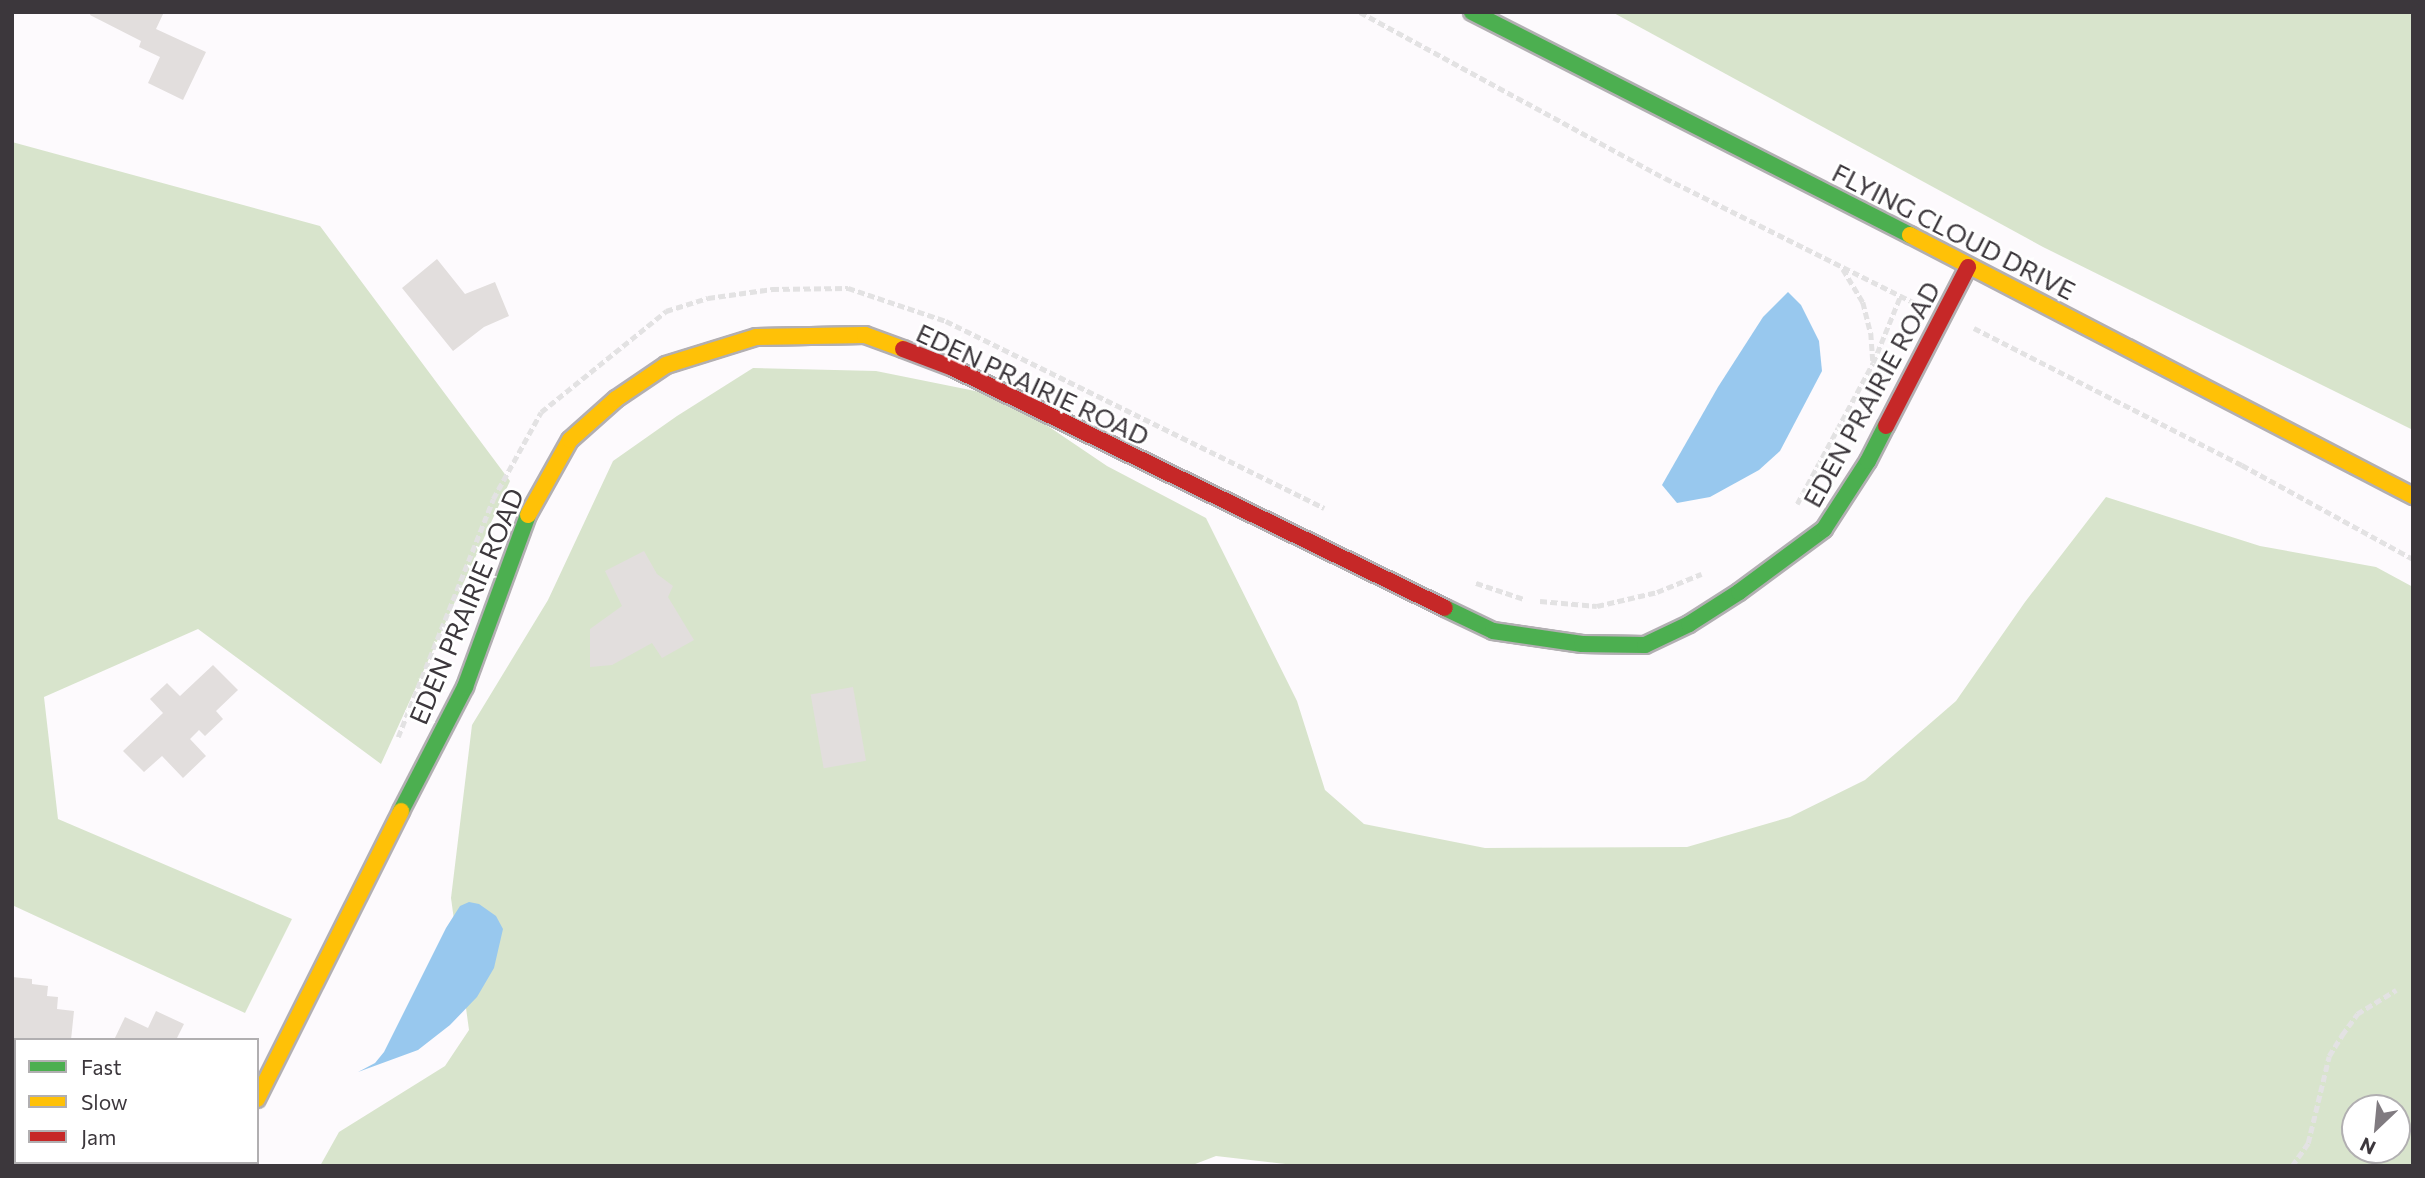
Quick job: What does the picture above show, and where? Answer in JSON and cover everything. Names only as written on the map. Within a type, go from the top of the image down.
[{"type":"street","name":"FLYING CLOUD DRIVE","points":[[1472,12],[2231,399],[2413,496]]},
{"type":"street","name":"EDEN PRAIRIE ROAD","points":[[259,1095],[370,870],[465,687],[531,508],[570,440],[616,399],[666,365],[756,337],[865,335],[953,368],[1493,631],[1582,644],[1645,645],[1689,624],[1739,592],[1824,529],[1868,461],[1968,267]]},
{"type":"path","points":[[1360,12],[1665,178],[1900,297],[1945,313],[2242,465],[2413,559]]},
{"type":"path","points":[[1841,267],[1863,302],[1871,333],[1873,363]]},
{"type":"path","points":[[2292,1166],[2308,1143],[2329,1056],[2357,1014],[2396,990]]},
{"type":"green space","points":[[1612,12],[2413,12],[2413,430],[2043,247]]},
{"type":"green space","points":[[12,142],[320,226],[510,481],[381,764],[198,629],[44,697],[58,819],[292,919],[245,1013],[12,905]]},
{"type":"green space","points":[[753,368],[876,371],[1005,397],[1107,466],[1206,518],[1297,701],[1325,790],[1364,824],[1485,848],[1687,847],[1790,817],[1865,780],[1956,701],[2025,602],[2106,497],[2260,546],[2376,567],[2413,587],[2413,1166],[1303,1166],[1216,1156],[1190,1166],[320,1166],[339,1132],[445,1066],[469,1030],[451,898],[472,725],[548,600],[613,461]]},
{"type":"water","points":[[1788,292],[1801,305],[1819,341],[1822,371],[1780,451],[1759,470],[1710,497],[1677,503],[1662,485],[1718,387],[1763,317]]},
{"type":"water","points":[[469,902],[479,904],[496,916],[503,929],[494,968],[477,997],[450,1025],[418,1050],[358,1072],[375,1063],[384,1052],[446,928],[460,906]]},
{"type":"building","points":[[91,12],[164,12],[156,29],[206,52],[183,100],[148,83],[160,57],[139,47],[141,41],[90,15]]},
{"type":"building","points":[[437,259],[465,294],[495,282],[509,316],[484,327],[453,351],[402,288]]},
{"type":"building","points":[[644,551],[657,574],[673,586],[668,597],[694,640],[662,658],[652,643],[612,665],[590,667],[590,629],[622,606],[605,571]]},
{"type":"building","points":[[213,665],[238,690],[216,711],[223,719],[205,736],[199,730],[190,739],[206,756],[183,778],[162,756],[144,772],[123,751],[163,713],[150,699],[167,683],[180,696]]},
{"type":"building","points":[[853,687],[866,761],[824,768],[811,694]]},
{"type":"building","points":[[12,977],[32,979],[32,984],[48,986],[47,996],[58,997],[57,1009],[74,1011],[71,1038],[14,1038],[12,1071]]},
{"type":"building","points":[[156,1011],[184,1024],[177,1038],[115,1038],[125,1017],[148,1028]]},
{"type":"traffic: fast","points":[[1472,12],[1910,235]]},
{"type":"traffic: fast","points":[[1445,608],[1493,631],[1582,644],[1645,645],[1689,624],[1739,592],[1824,529],[1868,461],[1886,426]]},
{"type":"traffic: fast","points":[[401,811],[465,687],[528,515]]},
{"type":"traffic: slow","points":[[1910,235],[2413,496]]},
{"type":"traffic: slow","points":[[528,515],[570,440],[616,399],[666,365],[756,337],[865,335],[903,349]]},
{"type":"traffic: slow","points":[[259,1095],[401,811]]},
{"type":"traffic: jam","points":[[1886,426],[1968,267]]},
{"type":"traffic: jam","points":[[903,349],[953,368],[1445,608]]}]
